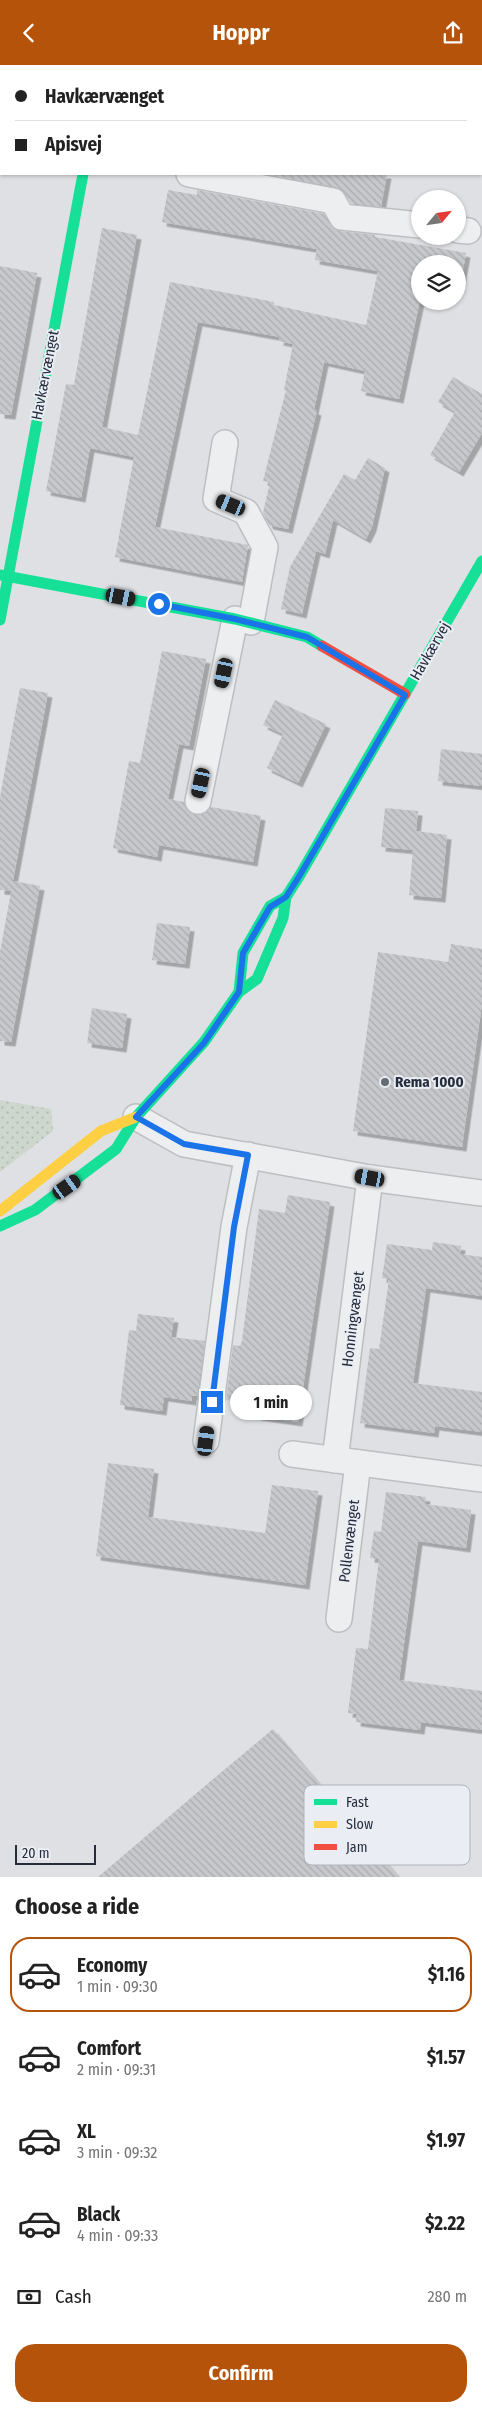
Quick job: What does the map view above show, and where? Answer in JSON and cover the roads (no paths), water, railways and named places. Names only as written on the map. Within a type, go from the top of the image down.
[{"type":"street","name":"Havkærvænget","points":[[0,620],[4,575],[84,175]]},
{"type":"street","points":[[195,175],[334,201],[342,217],[411,224]]},
{"type":"street","points":[[198,801],[243,620],[266,547],[246,512],[216,499],[225,443]]},
{"type":"street","name":"Havkærvej","points":[[0,1226],[35,1210],[96,1166],[116,1149],[136,1117],[204,1043],[239,992],[257,979],[283,918],[286,897],[482,561]]},
{"type":"street","points":[[4,575],[243,620],[307,637],[405,695]]},
{"type":"street","name":"Havkærvej","points":[[239,992],[243,953],[270,907],[286,897]]},
{"type":"street","points":[[136,1117],[184,1144],[370,1178],[482,1193]]},
{"type":"street","name":"Havkærvej","points":[[0,1211],[101,1131],[136,1117]]},
{"type":"street","points":[[206,1441],[234,1227],[248,1155]]},
{"type":"street","name":"Honningvænget","points":[[347,1461],[370,1178]]},
{"type":"street","points":[[292,1453],[482,1479]]},
{"type":"street","name":"Pollenvænget","points":[[339,1619],[347,1461]]},
{"type":"place","name":"Rema 1000","points":[[385,1082]]}]
